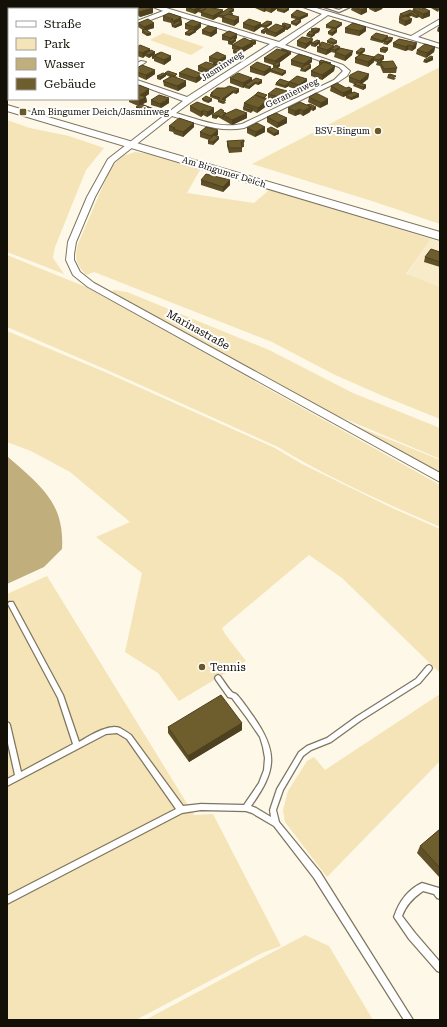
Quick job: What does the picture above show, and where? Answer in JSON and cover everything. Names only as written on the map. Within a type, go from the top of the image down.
[{"type":"main road","name":"Am Bingumer Deich","points":[[7,108],[440,236]]},
{"type":"street","points":[[156,7],[278,44]]},
{"type":"street","points":[[310,7],[326,10],[440,46]]},
{"type":"street","name":"Jasminweg","points":[[131,144],[172,114],[188,100],[278,44],[326,10]]},
{"type":"street","points":[[138,23],[169,11]]},
{"type":"street","points":[[412,38],[440,21]]},
{"type":"street","name":"Geranienweg","points":[[172,114],[223,129],[233,129],[244,126],[336,81],[347,71],[341,66],[278,44]]},
{"type":"street","points":[[138,82],[188,100]]},
{"type":"street","name":"Marinastraße","points":[[131,144],[111,161],[100,178],[72,242],[70,260],[76,273],[98,289],[440,478]]},
{"type":"lane","points":[[326,10],[339,11],[348,7]]},
{"type":"lane","points":[[12,604],[61,697],[77,746]]},
{"type":"lane","points":[[276,824],[273,810],[280,789],[301,754],[310,748],[329,740],[358,719],[418,681],[429,668]]},
{"type":"lane","points":[[218,678],[230,695],[234,696],[259,729],[268,747],[268,769],[263,783],[246,808]]},
{"type":"lane","points":[[7,725],[18,777]]},
{"type":"lane","points":[[7,783],[105,731],[118,730],[129,737],[181,810]]},
{"type":"lane","points":[[7,900],[181,810],[201,807],[246,808],[254,810],[276,824],[317,875],[409,1020]]},
{"type":"lane","points":[[440,895],[436,891],[422,887],[409,896],[402,905],[398,917],[412,936],[440,968]]},
{"type":"shaded area","points":[[431,239],[440,242],[440,287],[406,275]]},
{"type":"green space","points":[[163,33],[204,47],[191,55],[150,40]]},
{"type":"green space","name":"BSV-Bingum","points":[[440,67],[440,224],[252,164]]},
{"type":"green space","points":[[7,120],[30,128],[69,136],[104,148],[86,170],[55,247],[53,258],[64,274],[7,252]]},
{"type":"green space","points":[[135,152],[150,154],[200,170],[187,193],[254,203],[269,190],[431,239],[406,274],[440,287],[440,419],[333,374],[272,342],[94,272],[86,275],[77,261],[76,253],[78,244],[111,167],[123,156]]},
{"type":"green space","points":[[7,255],[86,287],[440,485],[440,527],[337,480],[278,447],[7,327]]},
{"type":"green space","points":[[112,291],[127,292],[269,350],[353,393],[440,428],[440,459],[324,410],[114,293]]},
{"type":"green space","points":[[7,331],[105,372],[275,448],[302,464],[390,507],[440,529],[440,673],[342,578],[309,555],[222,628],[246,661],[179,701],[158,673],[125,652],[142,573],[96,537],[130,522],[70,472],[31,451],[7,442]]},
{"type":"green space","points":[[327,414],[440,460],[440,474]]},
{"type":"green space","points":[[47,576],[194,815],[213,814],[281,946],[262,953],[136,1020],[7,1020],[7,594]]},
{"type":"green space","points":[[440,694],[440,761],[327,877],[285,822],[283,810],[288,791],[307,761],[314,757],[325,770]]},
{"type":"green space","points":[[305,935],[329,946],[373,1020],[145,1020]]},
{"type":"water","points":[[7,456],[39,485],[54,506],[59,518],[62,532],[62,549],[44,567],[7,584]]},
{"type":"building","points":[[44,7],[70,8],[43,8]]},
{"type":"building","points":[[151,7],[153,8],[139,12],[138,8],[133,8]]},
{"type":"building","points":[[186,7],[199,7],[194,10]]},
{"type":"building","points":[[203,7],[206,8],[201,11],[198,10]]},
{"type":"building","points":[[208,7],[223,10],[213,16],[201,12]]},
{"type":"building","points":[[280,7],[289,8],[284,11],[277,9]]},
{"type":"building","points":[[355,7],[366,7],[367,8],[361,10]]},
{"type":"building","points":[[417,7],[430,11],[423,14],[413,9]]},
{"type":"building","points":[[433,7],[440,7],[440,9],[438,10]]},
{"type":"building","points":[[229,8],[234,9],[229,12],[233,14],[228,14],[225,16],[218,15]]},
{"type":"building","points":[[297,10],[308,14],[299,18],[291,15]]},
{"type":"building","points":[[410,10],[419,15],[416,16],[411,13],[404,16],[400,14]]},
{"type":"building","points":[[169,13],[181,17],[174,21],[171,20],[173,19],[163,16]]},
{"type":"building","points":[[228,14],[239,17],[234,21],[222,17]]},
{"type":"building","points":[[406,16],[412,19],[405,21],[399,18]]},
{"type":"building","points":[[148,19],[154,23],[144,27],[138,23]]},
{"type":"building","points":[[249,19],[261,23],[254,27],[243,23]]},
{"type":"building","points":[[297,19],[301,20],[296,24],[291,22]]},
{"type":"building","points":[[192,20],[201,23],[194,27],[185,24]]},
{"type":"building","points":[[333,20],[342,23],[335,28],[326,25]]},
{"type":"building","points":[[178,21],[182,22],[175,26],[172,25]]},
{"type":"building","points":[[267,21],[272,22],[266,26],[261,25]]},
{"type":"building","points":[[284,23],[291,25],[287,28],[282,24]]},
{"type":"building","points":[[353,23],[366,27],[360,31],[345,28]]},
{"type":"building","points":[[276,24],[285,27],[276,33],[267,30]]},
{"type":"building","points":[[208,26],[217,28],[210,33],[202,30]]},
{"type":"building","points":[[266,28],[268,29],[264,32],[261,31]]},
{"type":"building","points":[[333,28],[337,29],[332,33],[328,32]]},
{"type":"building","points":[[145,29],[151,33],[147,34],[142,30]]},
{"type":"building","points":[[191,29],[196,30],[189,34],[185,33]]},
{"type":"building","points":[[311,29],[320,29],[315,31]]},
{"type":"building","points":[[229,31],[237,34],[230,38],[222,35]]},
{"type":"building","points":[[310,31],[315,33],[311,35],[307,34]]},
{"type":"building","points":[[376,33],[388,36],[382,41],[371,37]]},
{"type":"building","points":[[302,37],[313,39],[306,44],[297,41]]},
{"type":"building","points":[[389,37],[393,38],[387,42],[384,41]]},
{"type":"building","points":[[233,38],[236,39],[231,42],[228,41]]},
{"type":"building","points":[[244,38],[253,42],[242,48],[232,45]]},
{"type":"building","points":[[331,38],[337,41],[334,43],[327,41]]},
{"type":"building","points":[[399,39],[417,43],[406,47],[393,43]]},
{"type":"building","points":[[317,40],[320,41],[315,44],[312,43]]},
{"type":"building","points":[[322,42],[334,46],[327,50],[317,47],[321,45],[319,44]]},
{"type":"building","points":[[425,44],[435,47],[427,53],[417,50]]},
{"type":"building","points":[[140,45],[150,49],[142,53],[138,51],[138,46]]},
{"type":"building","points":[[336,45],[340,47],[335,50],[331,49]]},
{"type":"building","points":[[383,47],[388,48],[385,50],[380,49]]},
{"type":"building","points":[[237,48],[241,50],[237,52],[233,51]]},
{"type":"building","points":[[340,48],[353,51],[345,56],[335,52]]},
{"type":"building","points":[[361,48],[365,49],[360,53],[356,52]]},
{"type":"building","points":[[277,49],[288,52],[275,61],[264,58]]},
{"type":"building","points":[[283,49],[291,52],[288,54],[288,52],[281,50]]},
{"type":"building","points":[[151,50],[155,52],[148,55],[145,54]]},
{"type":"building","points":[[161,52],[171,56],[164,60],[154,56]]},
{"type":"building","points":[[217,52],[226,56],[219,60],[209,57]]},
{"type":"building","points":[[299,54],[312,58],[304,64],[291,60]]},
{"type":"building","points":[[361,54],[374,57],[368,62],[355,58]]},
{"type":"building","points":[[378,54],[384,56],[379,60],[374,59],[374,57]]},
{"type":"building","points":[[431,56],[433,57],[426,61],[424,60]]},
{"type":"building","points":[[321,60],[331,63],[319,62]]},
{"type":"building","points":[[221,61],[225,63],[221,66],[213,63]]},
{"type":"building","points":[[393,61],[397,68],[384,69],[380,62]]},
{"type":"building","points":[[206,62],[216,65],[208,70],[198,66]]},
{"type":"building","points":[[257,62],[271,67],[264,72],[250,67]]},
{"type":"building","points":[[277,62],[280,63],[277,66],[273,65]]},
{"type":"building","points":[[324,62],[335,66],[322,75],[311,71]]},
{"type":"building","points":[[307,64],[311,65],[305,70],[301,68]]},
{"type":"building","points":[[142,65],[155,70],[146,75],[138,72],[138,67]]},
{"type":"building","points":[[275,67],[286,71],[282,74],[270,70]]},
{"type":"building","points":[[187,68],[202,74],[196,78],[179,73]]},
{"type":"building","points":[[168,71],[177,74],[175,76],[165,73]]},
{"type":"building","points":[[358,71],[369,74],[360,81],[349,77]]},
{"type":"building","points":[[163,73],[166,74],[160,77],[157,76]]},
{"type":"building","points":[[238,73],[252,78],[243,83],[230,78]]},
{"type":"building","points":[[172,76],[186,81],[177,86],[163,81]]},
{"type":"building","points":[[297,76],[307,79],[299,85],[289,82]]},
{"type":"building","points":[[256,78],[262,80],[258,83],[255,82],[249,87],[245,85]]},
{"type":"building","points":[[280,79],[289,83],[285,86],[276,83]]},
{"type":"building","points":[[357,82],[366,85],[363,87],[354,84]]},
{"type":"building","points":[[337,83],[346,88],[349,87],[352,89],[343,93],[331,86]]},
{"type":"building","points":[[139,85],[149,89],[140,95],[146,97],[139,101],[136,100],[138,100]]},
{"type":"building","points":[[229,86],[239,89],[233,91],[222,99],[226,100],[223,102],[218,100],[220,98],[210,95],[217,88],[225,88]]},
{"type":"building","points":[[276,88],[287,91],[279,97],[268,94]]},
{"type":"building","points":[[258,92],[267,95],[264,98],[255,95]]},
{"type":"building","points":[[354,92],[359,94],[351,98],[346,95]]},
{"type":"building","points":[[316,93],[328,99],[321,103],[309,97]]},
{"type":"building","points":[[159,95],[169,98],[160,104],[151,100]]},
{"type":"building","points":[[255,95],[268,100],[258,108],[244,103]]},
{"type":"building","points":[[206,96],[212,99],[208,101],[202,99]]},
{"type":"building","points":[[197,102],[214,108],[207,112],[203,110],[201,112],[190,106]]},
{"type":"building","points":[[300,102],[311,107],[303,111],[300,109],[295,111],[288,108]]},
{"type":"building","points":[[141,104],[154,109],[151,111],[136,107]]},
{"type":"building","points":[[310,104],[316,107],[313,108],[307,105]]},
{"type":"building","points":[[245,106],[253,109],[243,108]]},
{"type":"building","points":[[221,109],[224,111],[222,112],[226,113],[223,115],[223,118],[218,115],[212,115]]},
{"type":"building","points":[[236,109],[247,113],[232,120],[223,115]]},
{"type":"building","points":[[276,113],[287,118],[278,123],[267,117]]},
{"type":"building","points":[[179,118],[194,123],[183,132],[169,126]]},
{"type":"building","points":[[257,123],[265,127],[256,132],[247,128]]},
{"type":"building","points":[[206,127],[218,130],[211,136],[200,132]]},
{"type":"building","points":[[271,127],[279,131],[274,134],[267,129]]},
{"type":"building","points":[[214,135],[219,137],[213,142],[208,141]]},
{"type":"building","points":[[244,140],[244,142],[241,142],[242,148],[229,148],[227,141]]},
{"type":"building","points":[[206,174],[230,180],[223,187],[201,180]]},
{"type":"building","points":[[431,249],[440,252],[440,262],[425,257]]},
{"type":"building","points":[[221,695],[242,723],[188,756],[168,727]]},
{"type":"building","points":[[440,829],[440,868],[420,846]]},
{"type":"place","name":"Am Bingumer Deich/Jasminweg","points":[[23,112]]},
{"type":"place","name":"BSV-Bingum","points":[[378,131]]},
{"type":"place","name":"Tennis","points":[[202,667]]}]
